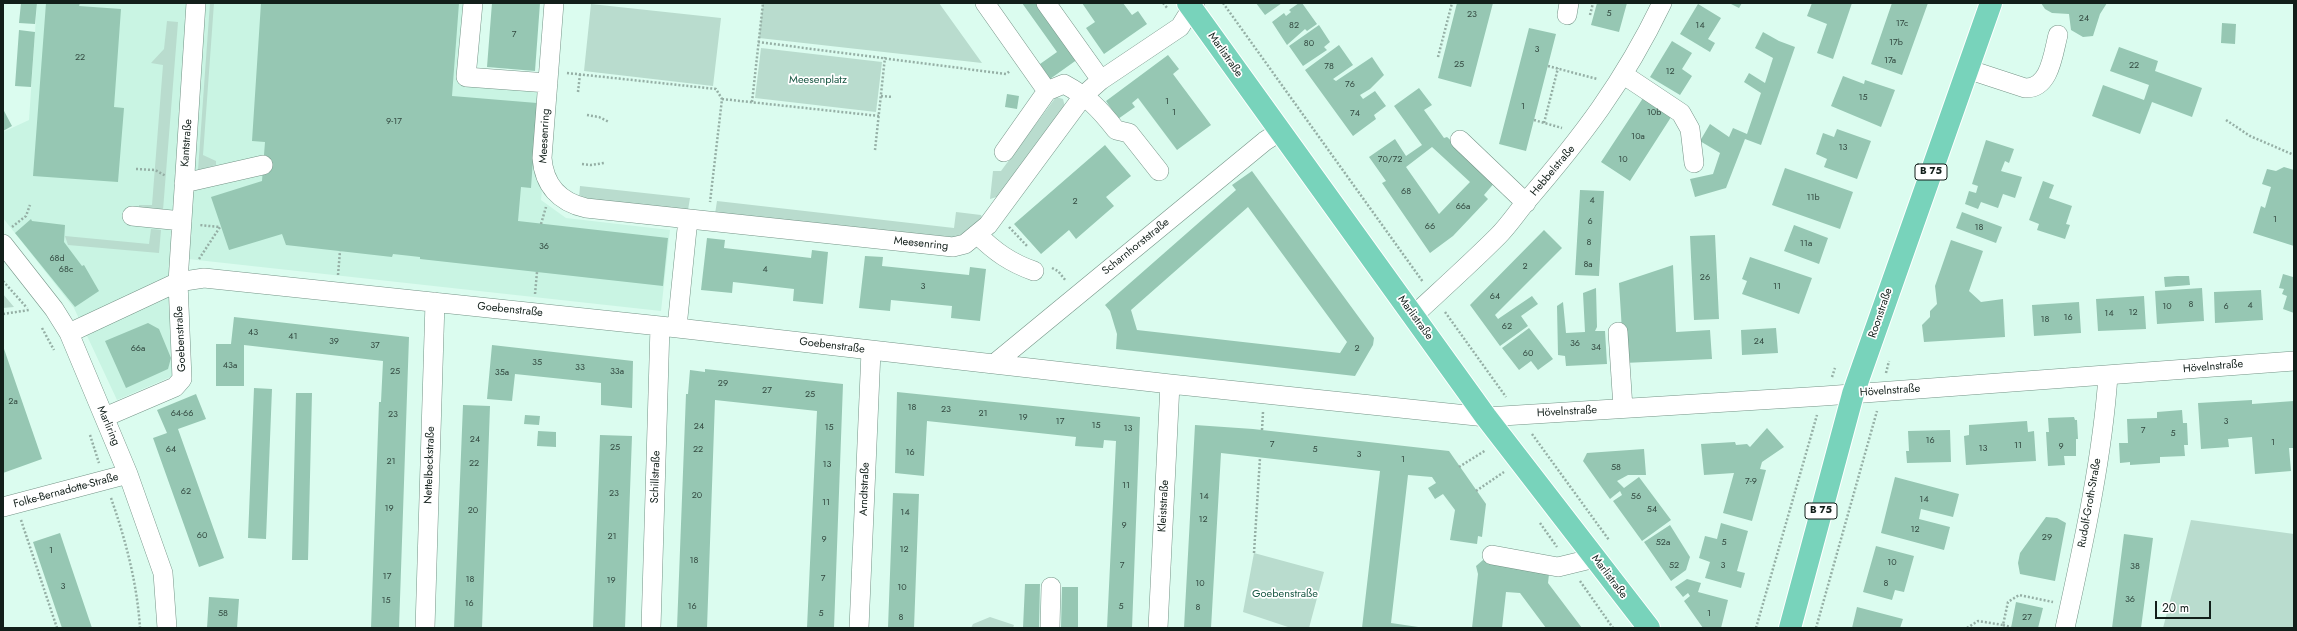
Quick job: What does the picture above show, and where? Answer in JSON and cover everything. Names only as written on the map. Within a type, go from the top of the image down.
[{"type":"main road","name":"Roonstraße","points":[[1790,628],[1853,394],[1990,3]]},
{"type":"main road","name":"Marlistraße","points":[[1192,5],[1279,132],[1414,315],[1486,417],[1648,628]]},
{"type":"street","name":"Kantstraße","points":[[178,282],[186,223],[177,180],[196,3]]},
{"type":"street","points":[[473,3],[466,76],[549,77]]},
{"type":"street","name":"Meesenring","points":[[554,3],[543,165],[546,180],[556,194],[571,204],[586,208],[953,247],[965,244],[998,212],[1084,95],[1102,80],[1180,28],[1192,5]]},
{"type":"street","points":[[986,3],[1047,91]]},
{"type":"street","points":[[1046,3],[1102,80]]},
{"type":"street","name":"Hebbelstraße","points":[[1414,315],[1499,235],[1579,139],[1619,83],[1662,3]]},
{"type":"street","points":[[1967,69],[2025,88],[2033,89],[2043,81],[2049,69],[2058,35]]},
{"type":"street","points":[[1619,83],[1681,113],[1690,130],[1694,163]]},
{"type":"street","points":[[1004,152],[1047,91],[1064,84],[1084,95],[1098,107],[1116,130],[1129,133],[1158,171]]},
{"type":"street","name":"Scharnhorststraße","points":[[994,364],[1265,141],[1279,132]]},
{"type":"street","points":[[1460,140],[1526,203]]},
{"type":"street","points":[[177,180],[263,165]]},
{"type":"street","points":[[132,216],[186,223]]},
{"type":"street","points":[[668,326],[688,218]]},
{"type":"street","points":[[977,234],[995,252],[1014,264],[1034,271]]},
{"type":"street","name":"Marliring","points":[[6,237],[69,333],[105,417],[128,474],[163,573],[167,628]]},
{"type":"street","name":"Goebenstraße","points":[[69,333],[178,282],[204,278],[668,326],[871,351],[1486,417]]},
{"type":"street","name":"Goebenstraße","points":[[105,417],[175,387],[182,379],[178,282]]},
{"type":"street","name":"Nettelbeckstraße","points":[[425,628],[435,302]]},
{"type":"street","name":"Schillstraße","points":[[651,628],[668,326]]},
{"type":"street","points":[[1618,332],[1623,408]]},
{"type":"street","name":"Arndtstraße","points":[[859,628],[871,351]]},
{"type":"street","name":"Hövelnstraße","points":[[1486,417],[1853,394],[2108,376],[2294,360]]},
{"type":"street","name":"Rudolf-Groth-Straße","points":[[2065,628],[2086,533],[2106,412],[2108,376]]},
{"type":"street","name":"Kleiststraße","points":[[1158,628],[1170,384]]},
{"type":"street","name":"Folke-Bernadotte-Straße","points":[[10,506],[128,474]]},
{"type":"street","points":[[1492,555],[1558,567],[1568,563],[1595,558]]},
{"type":"street","points":[[1050,628],[1051,587]]},
{"type":"path","points":[[752,102],[763,3]]},
{"type":"path","points":[[1223,3],[1612,544]]},
{"type":"path","points":[[1438,57],[1452,3]]},
{"type":"path","points":[[1590,15],[1593,3]]},
{"type":"path","points":[[758,42],[886,57],[1006,74],[1025,59]]},
{"type":"path","points":[[875,150],[886,57]]},
{"type":"path","points":[[1548,66],[1619,83]]},
{"type":"path","points":[[1544,123],[1558,68]]},
{"type":"path","points":[[549,77],[580,74],[716,89],[722,99],[708,221]]},
{"type":"path","points":[[578,92],[580,74]]},
{"type":"path","points":[[881,96],[893,97]]},
{"type":"path","points":[[722,99],[879,116]]},
{"type":"path","points":[[587,115],[599,117],[609,122]]},
{"type":"path","points":[[1534,120],[1569,130],[1579,139]]},
{"type":"path","points":[[2226,120],[2250,136],[2294,155]]},
{"type":"path","points":[[582,164],[591,165],[604,162]]},
{"type":"path","points":[[136,169],[155,170],[177,180]]},
{"type":"path","points":[[6,237],[26,216],[30,205]]},
{"type":"path","points":[[186,223],[220,227],[196,264]]},
{"type":"path","points":[[3,282],[34,316]]},
{"type":"path","points":[[3,314],[30,310]]},
{"type":"path","points":[[38,321],[57,356]]},
{"type":"path","points":[[1816,628],[1874,419]]},
{"type":"path","points":[[1756,628],[1812,427]]},
{"type":"path","points":[[89,433],[126,541],[138,598],[140,628]]},
{"type":"path","points":[[1459,467],[1488,448]]},
{"type":"path","points":[[1254,553],[1260,458]]},
{"type":"path","points":[[1476,491],[1505,472]]},
{"type":"path","points":[[10,506],[35,561],[57,628]]},
{"type":"path","points":[[35,561],[39,559]]},
{"type":"path","points":[[47,597],[51,595]]},
{"type":"path","points":[[2003,625],[2008,602],[2019,595],[2070,606]]},
{"type":"path","points":[[1967,628],[1978,621],[2011,627]]},
{"type":"shaded area","points":[[37,3],[465,3],[460,68],[553,75],[541,200],[566,218],[670,230],[661,311],[170,257],[175,375],[117,400],[74,308],[3,218],[3,132],[29,120]]},
{"type":"green space","points":[[210,3],[214,3],[203,155],[216,161],[216,165],[198,170]]},
{"type":"green space","points":[[763,3],[939,3],[982,63],[759,38]]},
{"type":"green space","points":[[591,4],[721,18],[713,86],[584,71]]},
{"type":"green space","points":[[167,21],[178,22],[163,210],[139,208],[139,205],[152,205],[163,65],[151,63],[164,49]]},
{"type":"green space","name":"Meesenplatz","points":[[761,48],[882,62],[876,112],[755,98]]},
{"type":"green space","points":[[1056,97],[1063,99],[1065,107],[1000,196],[990,199],[993,171],[1001,171]]},
{"type":"green space","points":[[580,186],[690,198],[688,210],[579,198]]},
{"type":"green space","points":[[717,201],[954,228],[956,212],[981,215],[983,219],[960,238],[715,214]]},
{"type":"green space","points":[[151,229],[161,230],[159,253],[68,245],[65,236],[149,244]]},
{"type":"green space","points":[[3,294],[14,307],[3,308]]},
{"type":"green space","points":[[2191,520],[2294,534],[2294,628],[2163,628]]},
{"type":"green space","name":"Goebenstraße","points":[[1254,553],[1324,572],[1309,628],[1291,628],[1243,612]]},
{"type":"green space","points":[[990,617],[1014,625],[1013,628],[971,628],[973,624]]},
{"type":"building","points":[[21,3],[37,3],[35,24],[19,23]]},
{"type":"building","points":[[46,3],[80,3],[79,6],[121,9],[114,107],[124,108],[118,182],[33,176]]},
{"type":"building","points":[[261,3],[459,3],[452,96],[537,103],[531,188],[521,187],[518,221],[668,238],[663,286],[420,259],[420,257],[393,254],[392,257],[286,245],[282,234],[229,250],[211,197],[262,181],[265,142],[252,141]]},
{"type":"building","points":[[492,3],[540,3],[535,71],[487,67]]},
{"type":"building","points":[[1022,3],[1038,3],[1078,59],[1050,79],[1040,64],[1057,52]]},
{"type":"building","points":[[1082,3],[1123,3],[1132,15],[1138,11],[1147,24],[1104,54],[1086,28],[1095,22]]},
{"type":"building","points":[[1256,3],[1282,3],[1265,15]]},
{"type":"building","points":[[1299,3],[1302,3],[1317,24],[1307,31],[1305,29],[1287,45],[1272,22],[1284,13],[1286,16],[1291,12],[1289,10]]},
{"type":"building","points":[[1457,3],[1493,3],[1471,87],[1438,78]]},
{"type":"building","points":[[1597,3],[1627,3],[1619,32],[1591,25]]},
{"type":"building","points":[[1729,3],[1742,3],[1739,8]]},
{"type":"building","points":[[1812,3],[1852,3],[1833,59],[1817,53],[1827,24],[1807,16]]},
{"type":"building","points":[[1892,3],[1928,3],[1902,75],[1871,64]]},
{"type":"building","points":[[2041,3],[2107,3],[2100,14],[2093,36],[2083,37],[2071,30],[2069,14],[2052,13],[2045,9]]},
{"type":"building","points":[[1698,4],[1721,18],[1708,39],[1715,43],[1710,52],[1680,34]]},
{"type":"building","points":[[2222,23],[2236,24],[2235,44],[2221,43]]},
{"type":"building","points":[[1319,25],[1330,42],[1324,47],[1327,50],[1303,66],[1289,46]]},
{"type":"building","points":[[1529,28],[1556,34],[1526,151],[1499,144]]},
{"type":"building","points":[[19,30],[35,32],[31,87],[15,86]]},
{"type":"building","points":[[1763,32],[1779,41],[1795,47],[1761,145],[1745,139],[1726,188],[1695,197],[1690,179],[1713,174],[1720,153],[1700,141],[1710,124],[1729,137],[1733,128],[1747,134],[1761,93],[1744,82],[1749,73],[1765,83],[1773,58],[1755,48]]},
{"type":"building","points":[[1672,41],[1692,53],[1682,69],[1692,76],[1680,95],[1650,77]]},
{"type":"building","points":[[1339,45],[1353,65],[1333,79],[1336,81],[1372,57],[1384,75],[1370,89],[1360,95],[1363,99],[1375,91],[1386,106],[1374,115],[1376,119],[1353,136],[1305,70]]},
{"type":"building","points":[[2119,47],[2158,61],[2155,71],[2202,88],[2192,117],[2152,102],[2140,134],[2092,116],[2103,85],[2144,100],[2149,85],[2110,71]]},
{"type":"building","points":[[1168,55],[1179,69],[1173,74],[1211,125],[1177,150],[1138,98],[1132,103],[1135,107],[1118,119],[1106,101]]},
{"type":"building","points":[[1843,76],[1864,84],[1865,80],[1895,90],[1881,127],[1831,106]]},
{"type":"building","points":[[1419,88],[1432,105],[1424,110],[1444,138],[1447,137],[1496,181],[1484,195],[1488,199],[1453,236],[1430,253],[1382,183],[1386,181],[1369,157],[1395,139],[1406,156],[1422,145],[1394,106]],"holes":[[[1432,147],[1470,182],[1439,214],[1406,167]]]},
{"type":"building","points":[[1647,92],[1675,111],[1630,181],[1601,162]]},
{"type":"building","points":[[1007,94],[1019,96],[1017,109],[1005,107]]},
{"type":"building","points":[[3,109],[12,126],[3,131]]},
{"type":"building","points":[[1837,129],[1871,141],[1857,179],[1824,167],[1827,159],[1816,154],[1823,133],[1834,137]]},
{"type":"building","points":[[1986,140],[2014,149],[2009,163],[2005,161],[2001,171],[2022,177],[2015,198],[2003,194],[1998,208],[1981,202],[1978,209],[1965,204],[1969,191],[1976,193],[1978,186],[1972,184]]},
{"type":"building","points":[[1105,145],[1131,176],[1106,197],[1114,206],[1076,239],[1069,230],[1041,254],[1014,224]]},
{"type":"building","points":[[2284,167],[2294,170],[2294,246],[2253,233],[2261,206],[2265,208],[2271,187],[2262,184],[2267,169],[2276,171]]},
{"type":"building","points":[[1785,168],[1853,192],[1840,229],[1772,205]]},
{"type":"building","points":[[1252,171],[1374,338],[1373,345],[1355,376],[1116,349],[1117,334],[1110,311],[1105,305],[1236,190],[1232,185]],"holes":[[[1248,207],[1347,342],[1340,353],[1137,330],[1131,310]]]},
{"type":"building","points":[[2043,181],[2054,185],[2049,198],[2072,206],[2066,224],[2070,225],[2065,239],[2037,230],[2039,224],[2029,220]]},
{"type":"building","points":[[1580,190],[1604,191],[1599,276],[1575,275]]},
{"type":"building","points":[[1962,212],[2002,227],[1996,243],[1956,228]]},
{"type":"building","points":[[31,219],[32,221],[65,225],[64,242],[82,266],[84,265],[99,291],[75,307],[15,233]]},
{"type":"building","points":[[1794,225],[1828,238],[1819,264],[1784,251]]},
{"type":"building","points":[[1544,230],[1562,248],[1495,315],[1498,319],[1532,296],[1538,304],[1521,316],[1528,326],[1500,346],[1470,305]]},
{"type":"building","points":[[1715,235],[1719,319],[1694,320],[1690,236]]},
{"type":"building","points":[[707,238],[725,240],[724,248],[811,258],[812,250],[828,252],[823,304],[793,301],[794,289],[733,282],[732,293],[701,290]]},
{"type":"building","points":[[1951,240],[1983,251],[1969,291],[1981,302],[2003,299],[2005,337],[1924,342],[1922,325],[1930,317],[1930,311],[1937,304],[1935,286]]},
{"type":"building","points":[[865,256],[883,257],[882,266],[969,275],[970,267],[986,269],[980,321],[951,318],[952,306],[891,300],[890,311],[859,308]]},
{"type":"building","points":[[1750,257],[1812,278],[1799,314],[1742,294],[1747,281],[1742,279]]},
{"type":"building","points":[[1673,265],[1676,332],[1710,330],[1712,359],[1624,363],[1619,283]]},
{"type":"building","points":[[2283,274],[2293,277],[2294,313],[2283,309],[2287,296],[2282,294],[2284,289],[2279,288]]},
{"type":"building","points":[[2189,276],[2190,285],[2165,287],[2164,277]]},
{"type":"building","points":[[1596,288],[1597,327],[1595,331],[1605,331],[1607,364],[1566,366],[1565,356],[1558,355],[1557,306],[1563,302],[1566,333],[1585,332],[1583,293]]},
{"type":"building","points":[[2202,288],[2204,321],[2157,324],[2155,291]]},
{"type":"building","points":[[2261,290],[2263,320],[2215,323],[2214,292]]},
{"type":"building","points":[[2144,296],[2146,329],[2098,331],[2096,299]]},
{"type":"building","points":[[2079,302],[2081,333],[2034,336],[2032,305]]},
{"type":"building","points":[[234,317],[409,337],[399,628],[371,628],[379,402],[381,402],[383,361],[244,345],[244,386],[216,386],[216,344],[231,344]]},
{"type":"building","points":[[148,323],[159,329],[171,358],[168,369],[126,388],[105,341]]},
{"type":"building","points":[[1529,328],[1553,359],[1538,370],[1531,361],[1519,370],[1502,348]]},
{"type":"building","points":[[1776,328],[1778,353],[1742,355],[1741,330]]},
{"type":"building","points":[[492,345],[633,361],[632,408],[601,405],[601,383],[515,374],[512,401],[487,399]]},
{"type":"building","points":[[3,346],[42,459],[3,473]]},
{"type":"building","points":[[705,369],[843,384],[834,628],[807,628],[817,411],[715,400],[707,628],[677,628],[686,394],[688,394],[690,370],[705,372]]},
{"type":"building","points":[[254,388],[272,389],[266,539],[248,538]]},
{"type":"building","points":[[897,392],[1140,417],[1132,628],[1107,628],[1116,441],[1104,440],[1103,448],[1075,446],[1076,437],[927,421],[924,476],[895,473]]},
{"type":"building","points":[[296,393],[312,393],[308,560],[292,560]]},
{"type":"building","points":[[196,394],[206,419],[178,429],[224,558],[199,567],[153,438],[167,433],[157,410]]},
{"type":"building","points":[[2252,400],[2252,404],[2294,401],[2294,448],[2289,448],[2291,471],[2255,474],[2252,437],[2228,439],[2229,447],[2201,449],[2198,403]]},
{"type":"building","points":[[463,405],[490,406],[482,628],[454,628]]},
{"type":"building","points":[[2182,410],[2183,423],[2187,423],[2188,445],[2184,445],[2185,456],[2160,457],[2160,463],[2130,465],[2130,462],[2120,463],[2119,443],[2128,443],[2127,419],[2157,418],[2157,412]]},
{"type":"building","points":[[525,415],[540,416],[539,425],[524,424]]},
{"type":"building","points":[[2074,417],[2075,420],[2077,420],[2078,439],[2076,439],[2076,456],[2064,456],[2065,465],[2048,466],[2046,432],[2049,432],[2048,418]]},
{"type":"building","points":[[2027,421],[2028,432],[2034,431],[2036,461],[1966,465],[1964,436],[1969,435],[1969,425]]},
{"type":"building","points":[[1195,425],[1253,429],[1449,451],[1486,504],[1482,537],[1478,536],[1477,544],[1450,540],[1455,510],[1443,494],[1435,499],[1428,488],[1436,483],[1432,477],[1408,475],[1391,623],[1425,628],[1362,628],[1380,471],[1221,453],[1211,628],[1184,628]]},
{"type":"building","points":[[1767,428],[1784,447],[1762,462],[1760,469],[1766,470],[1752,521],[1723,513],[1734,473],[1704,475],[1701,444],[1735,442],[1736,445],[1747,444],[1750,447]]},
{"type":"building","points":[[1950,430],[1951,462],[1907,463],[1906,451],[1909,451],[1908,431]]},
{"type":"building","points":[[538,431],[556,432],[556,447],[537,446]]},
{"type":"building","points":[[600,435],[632,436],[625,628],[593,628]]},
{"type":"building","points":[[1644,449],[1646,475],[1628,475],[1617,481],[1624,488],[1639,477],[1671,520],[1642,541],[1613,501],[1622,495],[1620,491],[1610,499],[1583,461],[1587,453]]},
{"type":"building","points":[[1895,477],[1959,494],[1953,517],[1921,509],[1919,519],[1950,527],[1944,550],[1881,533]]},
{"type":"building","points":[[893,493],[919,494],[914,628],[888,628]]},
{"type":"building","points":[[2046,517],[2057,518],[2066,523],[2055,581],[2020,574],[2018,563],[2020,553]]},
{"type":"building","points":[[1721,523],[1748,531],[1737,571],[1745,573],[1741,588],[1705,578],[1710,562],[1699,558],[1705,536],[1717,539]]},
{"type":"building","points":[[1670,525],[1690,557],[1686,570],[1671,581],[1644,542]]},
{"type":"building","points":[[60,533],[92,628],[62,628],[33,542]]},
{"type":"building","points":[[2124,534],[2153,538],[2141,628],[2112,628]]},
{"type":"building","points":[[1876,546],[1914,556],[1904,592],[1895,590],[1892,600],[1863,592]]},
{"type":"building","points":[[1483,560],[1491,564],[1549,574],[1548,583],[1582,628],[1546,628],[1520,593],[1506,592],[1502,628],[1472,628],[1478,574],[1476,566]]},
{"type":"building","points":[[1687,579],[1701,583],[1698,592],[1728,600],[1721,628],[1703,628],[1684,601],[1690,596],[1688,593],[1683,597],[1675,587]]},
{"type":"building","points":[[1025,584],[1040,584],[1039,628],[1023,628]]},
{"type":"building","points":[[1062,587],[1078,587],[1078,628],[1061,628]]},
{"type":"building","points":[[209,597],[239,599],[237,628],[207,628]]},
{"type":"building","points":[[2016,602],[2043,608],[2038,628],[2011,628]]},
{"type":"building","points":[[1857,607],[1903,619],[1900,628],[1852,628]]}]
